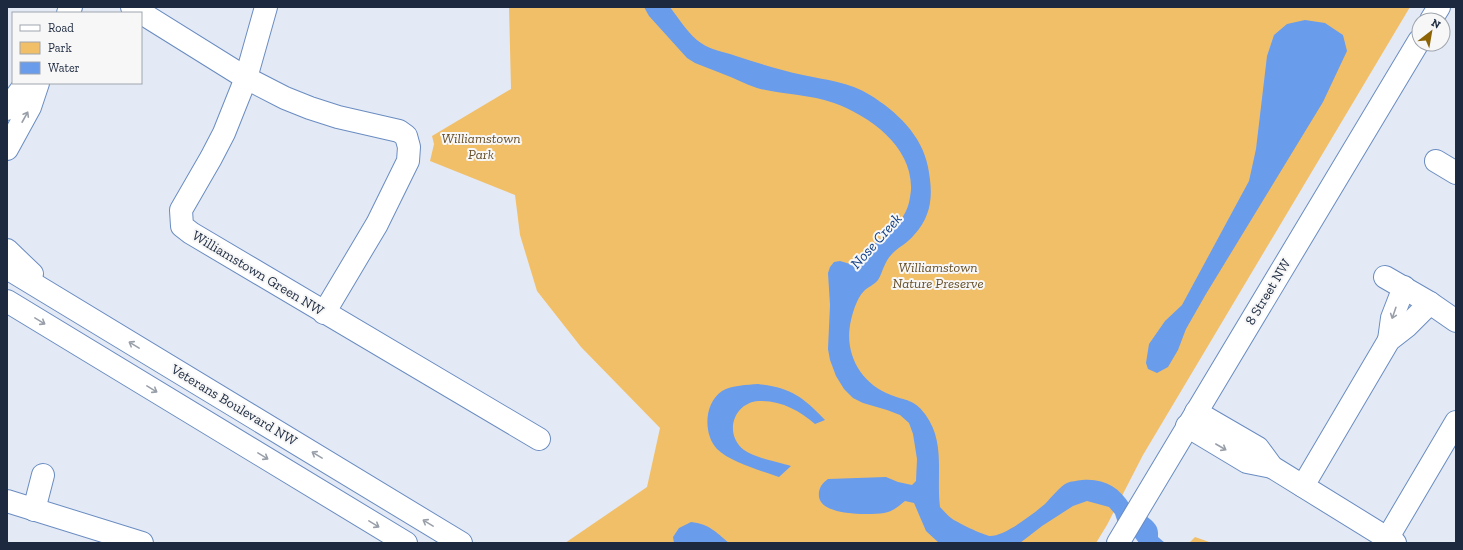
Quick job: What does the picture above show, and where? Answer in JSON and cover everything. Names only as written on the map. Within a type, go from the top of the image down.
[{"type":"street","name":"Williamstown Green NW","points":[[266,7],[246,78],[224,133],[181,210],[182,226],[191,233],[324,313],[539,439]]},
{"type":"street","points":[[142,13],[246,78],[285,98],[338,117],[399,131],[406,136],[409,147],[408,161],[403,172],[377,224],[324,313]]},
{"type":"street","name":"8 Street NW","points":[[1119,542],[1412,52]]},
{"type":"street","points":[[7,109],[25,84]]},
{"type":"street","points":[[7,149],[30,107],[38,84]]},
{"type":"street","points":[[1436,161],[1456,173]]},
{"type":"street","points":[[7,250],[59,299]]},
{"type":"street","name":"Veterans Boulevard NW","points":[[7,268],[461,543]]},
{"type":"street","points":[[1384,277],[1404,287],[1456,321]]},
{"type":"street","points":[[1389,340],[1392,318],[1404,287]]},
{"type":"street","name":"Veterans Boulevard NW","points":[[7,301],[406,543]]},
{"type":"street","points":[[1303,486],[1389,340],[1407,326],[1430,303]]},
{"type":"street","points":[[1192,419],[1258,448],[1272,467],[1391,541],[1456,422]]},
{"type":"street","points":[[34,510],[43,475]]},
{"type":"street","points":[[7,501],[142,543]]},
{"type":"green space","name":"Williamstown Nature Preserve","points":[[509,7],[1410,7],[1143,455],[1107,525],[1096,543],[565,543],[647,487],[660,428],[581,347],[537,291],[520,235],[515,195],[430,161],[434,144],[432,136],[511,89]]},
{"type":"green space","points":[[1195,537],[1212,543],[1189,543]]},
{"type":"water","points":[[644,7],[670,7],[692,36],[701,43],[714,49],[786,71],[854,87],[880,101],[889,108],[914,134],[920,144],[925,155],[930,177],[931,194],[928,211],[925,219],[914,235],[889,257],[878,280],[861,294],[853,312],[849,336],[853,358],[864,376],[881,390],[913,403],[921,409],[932,425],[938,447],[940,507],[951,518],[976,531],[990,536],[996,535],[1019,524],[1045,504],[1059,489],[1069,482],[1090,480],[1104,482],[1110,485],[1121,493],[1130,505],[1118,523],[1115,514],[1109,507],[1087,501],[1073,506],[1042,526],[1020,543],[939,543],[926,531],[914,503],[905,501],[890,511],[884,513],[858,514],[837,511],[828,508],[822,503],[819,497],[819,491],[822,484],[828,479],[886,477],[898,482],[912,485],[916,481],[917,459],[913,434],[909,423],[900,415],[863,403],[853,398],[844,389],[836,376],[830,360],[828,349],[830,305],[828,273],[830,267],[834,262],[840,261],[857,266],[873,245],[891,230],[902,218],[908,205],[911,190],[910,174],[905,160],[887,135],[862,116],[848,109],[825,100],[757,88],[695,63],[687,58],[649,16]]},
{"type":"water","points":[[1305,20],[1325,23],[1343,35],[1347,51],[1323,102],[1206,294],[1186,329],[1178,350],[1168,367],[1157,373],[1148,369],[1146,363],[1149,344],[1165,321],[1182,305],[1249,181],[1256,149],[1267,56],[1274,35],[1287,24]]},
{"type":"water","points":[[758,384],[779,388],[795,394],[825,420],[815,424],[790,407],[767,401],[750,403],[743,407],[738,413],[734,420],[733,428],[734,436],[738,443],[749,453],[767,460],[791,466],[779,477],[746,466],[723,454],[712,443],[709,435],[709,411],[716,396],[722,391],[730,388]]},
{"type":"water","points":[[1146,516],[1158,530],[1158,537],[1165,543],[1139,543],[1134,536]]},
{"type":"water","points":[[691,522],[708,527],[729,543],[674,543],[673,537],[679,528]]},
{"type":"park label","name":"Williamstown Park","points":[[481,146]]},
{"type":"water label","name":"Nose Creek","points":[[876,241]]}]
